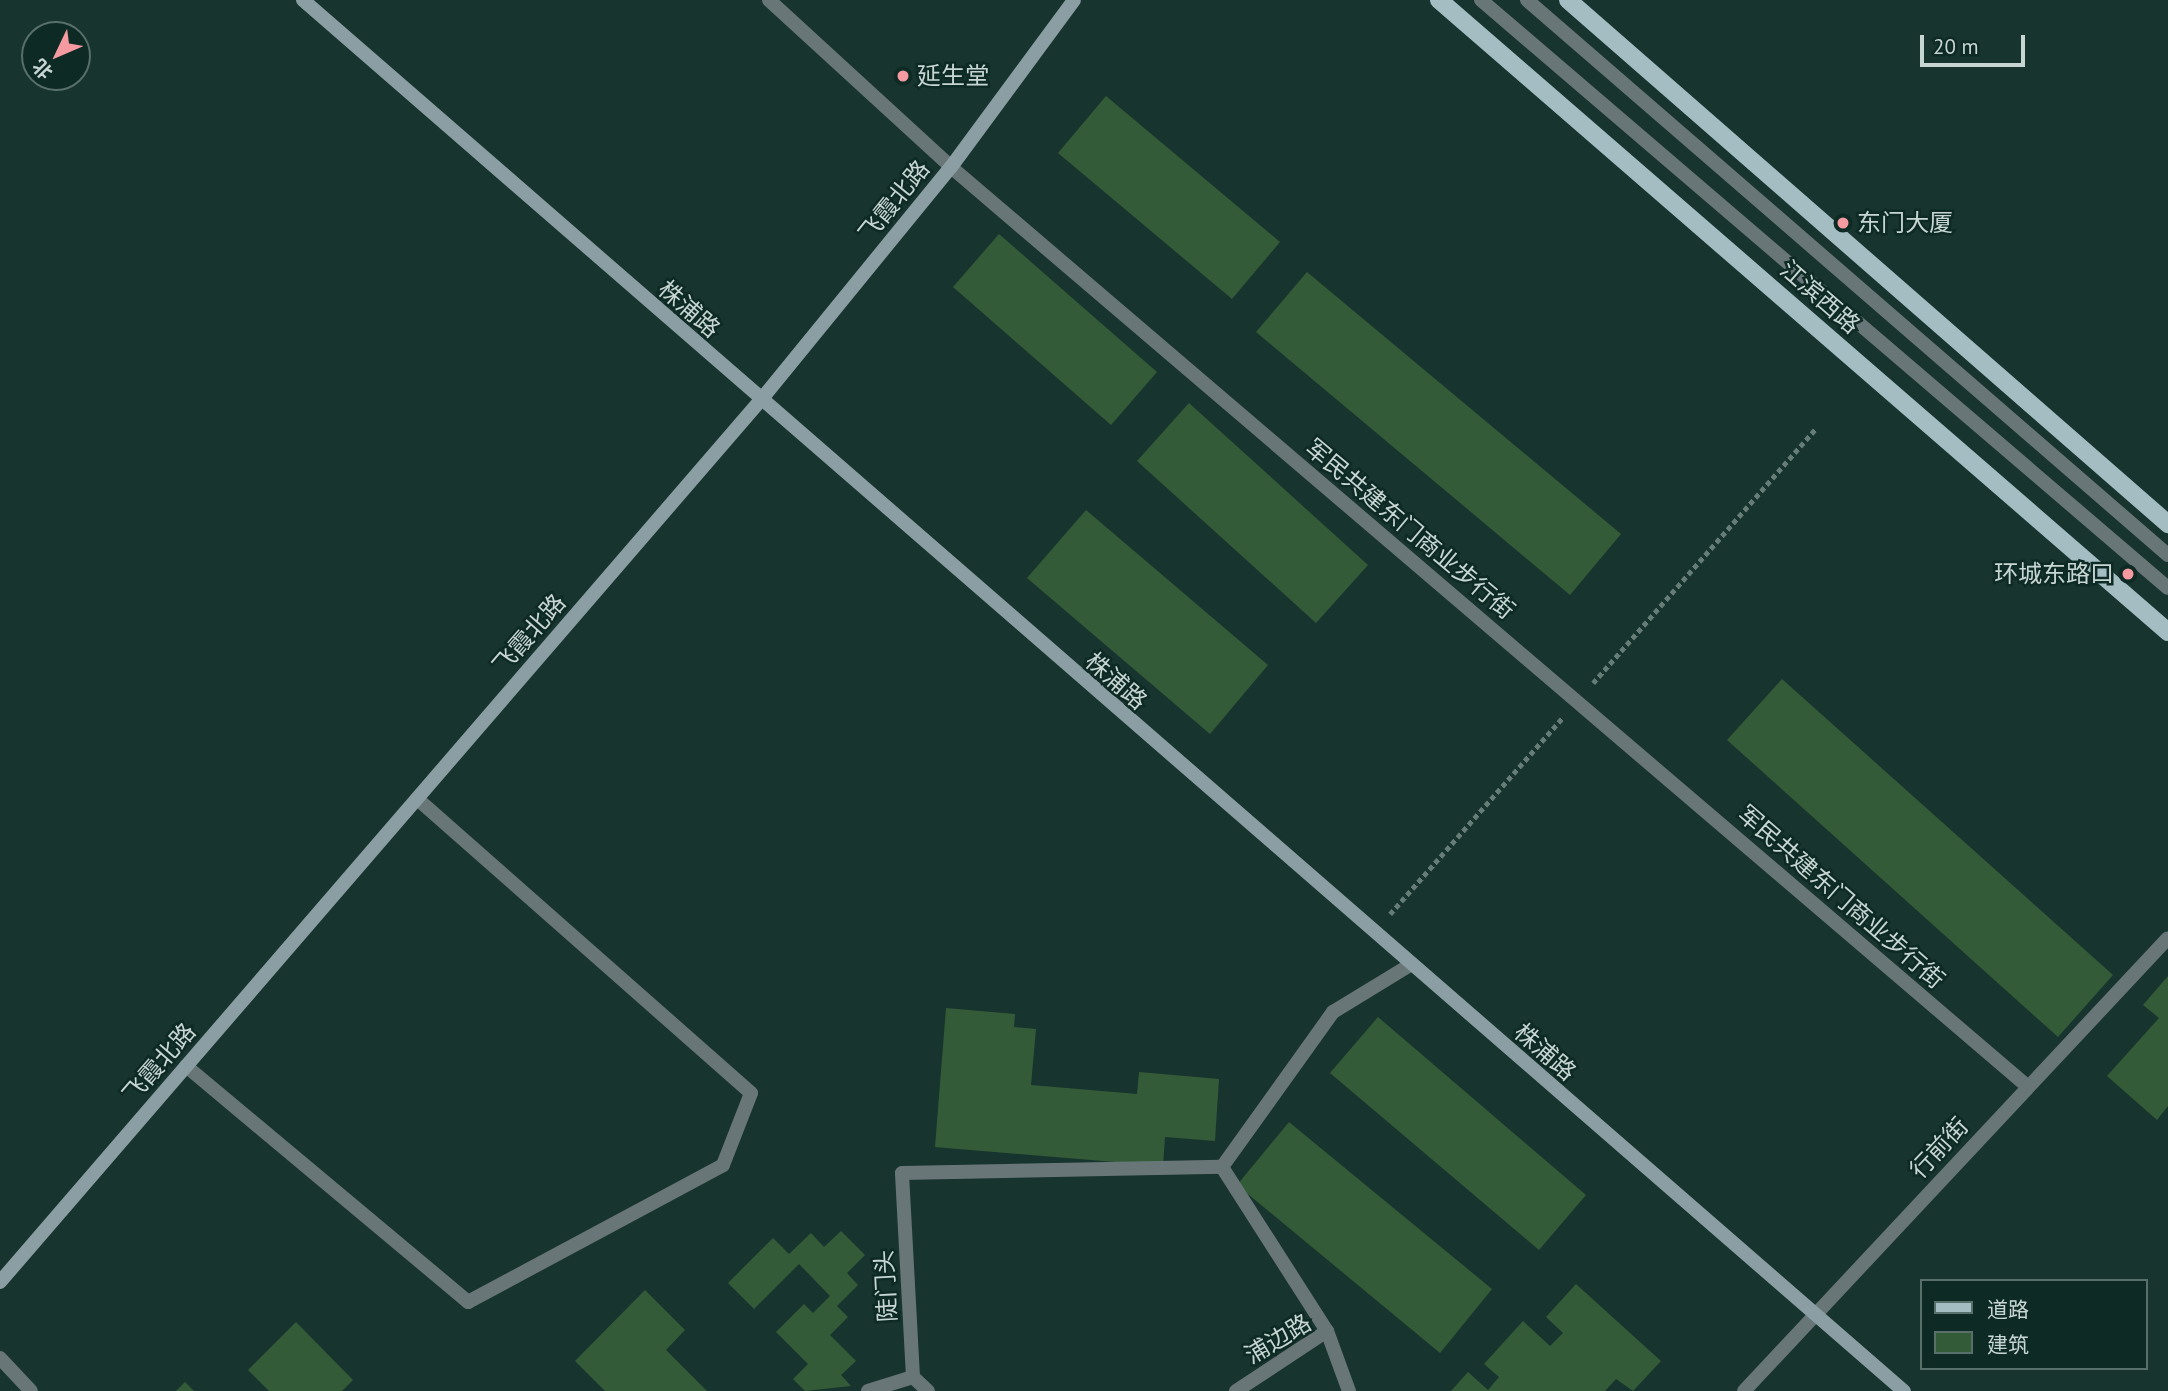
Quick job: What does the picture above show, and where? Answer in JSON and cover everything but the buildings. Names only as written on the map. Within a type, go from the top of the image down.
[{"type":"main road","name":"江滨西路","points":[[1439,0],[2168,632]]},
{"type":"main road","points":[[1568,0],[2168,524]]},
{"type":"street","name":"株浦路","points":[[303,0],[760,401],[1904,1391]]},
{"type":"street","name":"军民共建东门商业步行街","points":[[769,0],[951,167],[2028,1087]]},
{"type":"street","name":"飞霞北路","points":[[0,1282],[760,401],[951,167],[1073,0]]},
{"type":"street","points":[[1481,0],[2168,588]]},
{"type":"street","points":[[1527,0],[2168,555]]},
{"type":"street","points":[[186,1066],[468,1302],[723,1165],[751,1093],[417,799]]},
{"type":"street","name":"行前街","points":[[1744,1391],[1814,1313],[2168,938]]},
{"type":"street","points":[[1327,1331],[1222,1167],[1333,1012],[1410,965]]},
{"type":"street","name":"陡门头","points":[[913,1377],[902,1173],[1222,1167]]},
{"type":"street","name":"浦边路","points":[[1236,1391],[1327,1331],[1349,1391]]},
{"type":"street","points":[[0,1358],[31,1391]]},
{"type":"street","points":[[868,1391],[913,1377],[928,1391]]},
{"type":"place","name":"延生堂","points":[[903,76]]},
{"type":"place","name":"东门大厦","points":[[1843,223]]},
{"type":"place","name":"环城东路口","points":[[2128,574]]}]
